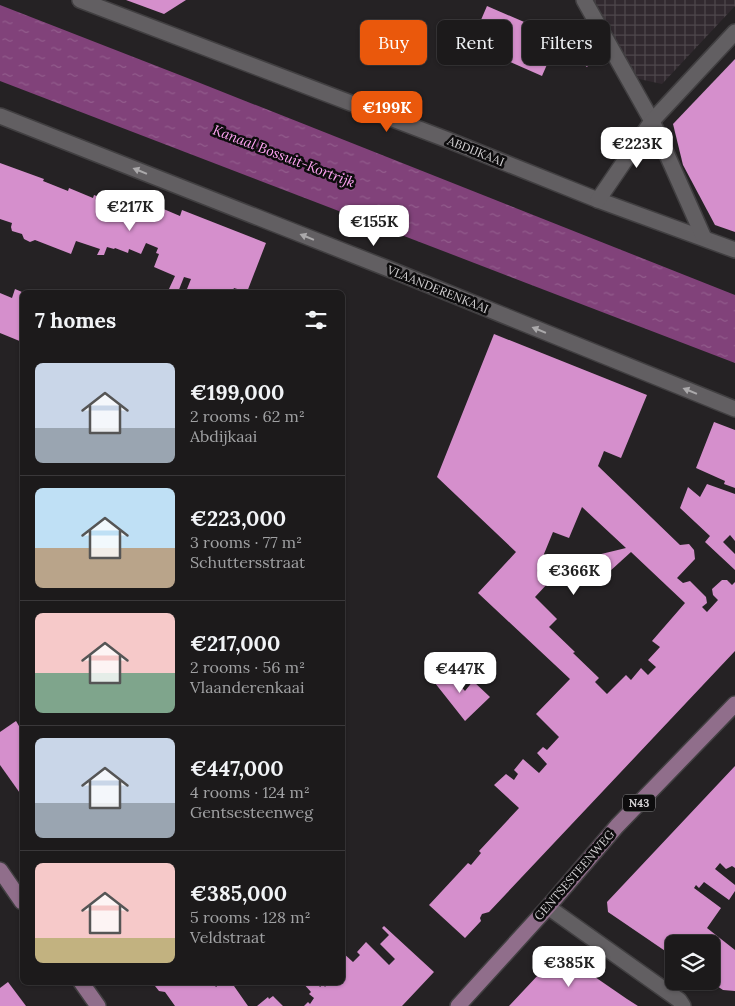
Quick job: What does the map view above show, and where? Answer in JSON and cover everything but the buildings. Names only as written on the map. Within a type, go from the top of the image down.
[{"type":"main road","name":"GENTSESTEENWEG","points":[[458,1006],[548,907],[617,826],[735,704]]},
{"type":"main road","points":[[0,870],[20,899]]},
{"type":"main road","points":[[83,985],[98,1006]]},
{"type":"street","name":"ABDIJKAAI","points":[[80,0],[448,140],[598,200],[735,250]]},
{"type":"street","points":[[584,0],[652,121],[704,238]]},
{"type":"street","points":[[598,200],[652,121],[735,32]]},
{"type":"street","name":"VLAANDERENKAAI","points":[[0,116],[403,275],[735,409]]},
{"type":"street","points":[[548,907],[679,1000],[683,1006]]},
{"type":"shaded area","points":[[593,0],[735,0],[735,6],[662,84],[639,79],[627,63],[610,32],[610,20],[604,20]]},
{"type":"water","name":"Kanaal Bossuit-Kortrijk","points":[[0,5],[735,295],[735,363],[0,81]]}]
